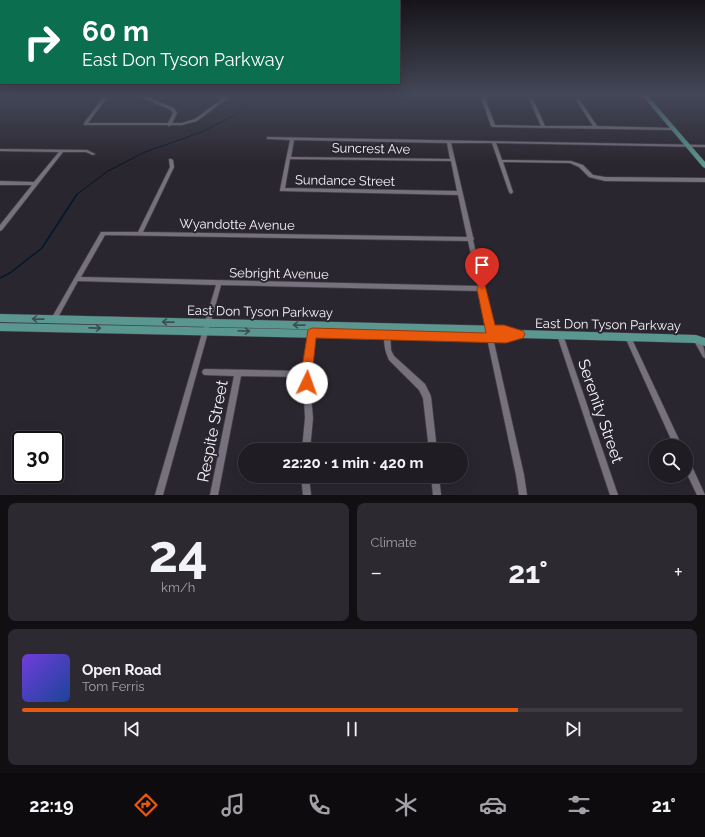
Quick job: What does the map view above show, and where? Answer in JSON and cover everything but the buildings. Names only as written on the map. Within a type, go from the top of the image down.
[{"type":"main road","points":[[664,118],[705,166]]},
{"type":"main road","name":"East Don Tyson Parkway","points":[[0,318],[206,326],[490,334],[506,338],[519,334],[696,339],[705,342]]},
{"type":"main road","name":"East Don Tyson Parkway","points":[[0,327],[206,326],[312,333],[386,331]]},
{"type":"main road","name":"East Don Tyson Parkway","points":[[696,339],[705,335]]},
{"type":"street","points":[[89,118],[85,124],[169,125],[188,123],[199,118]]},
{"type":"street","points":[[169,125],[173,118]]},
{"type":"street","points":[[490,118],[493,126],[673,129]]},
{"type":"street","points":[[540,118],[544,127]]},
{"type":"street","points":[[590,118],[596,128]]},
{"type":"street","points":[[269,138],[705,146]]},
{"type":"street","name":"Sundance Street","points":[[292,139],[282,190],[460,193]]},
{"type":"street","points":[[449,142],[482,289],[523,495]]},
{"type":"street","points":[[494,143],[511,192]]},
{"type":"street","points":[[0,150],[87,151],[93,154]]},
{"type":"street","points":[[0,229],[2,223],[62,151]]},
{"type":"street","name":"Suncrest Ave","points":[[289,158],[453,160]]},
{"type":"street","points":[[139,234],[172,167],[171,160]]},
{"type":"street","points":[[500,161],[571,162],[581,166],[591,176],[605,179],[705,180]]},
{"type":"street","points":[[0,184],[36,184]]},
{"type":"street","name":"Wyandotte Avenue","points":[[54,319],[103,233],[471,240]]},
{"type":"street","name":"Sebright Avenue","points":[[77,279],[482,289]]},
{"type":"street","points":[[159,495],[219,283]]},
{"type":"street","points":[[386,331],[388,350],[391,358],[422,388],[427,397],[432,443]]},
{"type":"street","points":[[307,443],[309,418],[306,374],[312,333]]},
{"type":"street","name":"Serenity Street","points":[[560,335],[614,495]]},
{"type":"street","points":[[628,337],[675,439]]},
{"type":"street","points":[[696,339],[705,355]]},
{"type":"street","points":[[204,372],[306,374]]},
{"type":"street","name":"Respite Street","points":[[214,495],[238,372]]},
{"type":"street","points":[[693,478],[701,495]]},
{"type":"street","points":[[306,483],[307,495]]},
{"type":"street","points":[[436,483],[437,495]]},
{"type":"waterway","points":[[77,194],[108,171],[145,152],[202,132],[229,118]]},
{"type":"waterway","points":[[0,278],[10,273],[42,248],[77,194]]},
{"type":"route","points":[[307,383],[306,374],[312,333],[506,338],[519,334],[504,330],[490,329],[482,289]]}]
